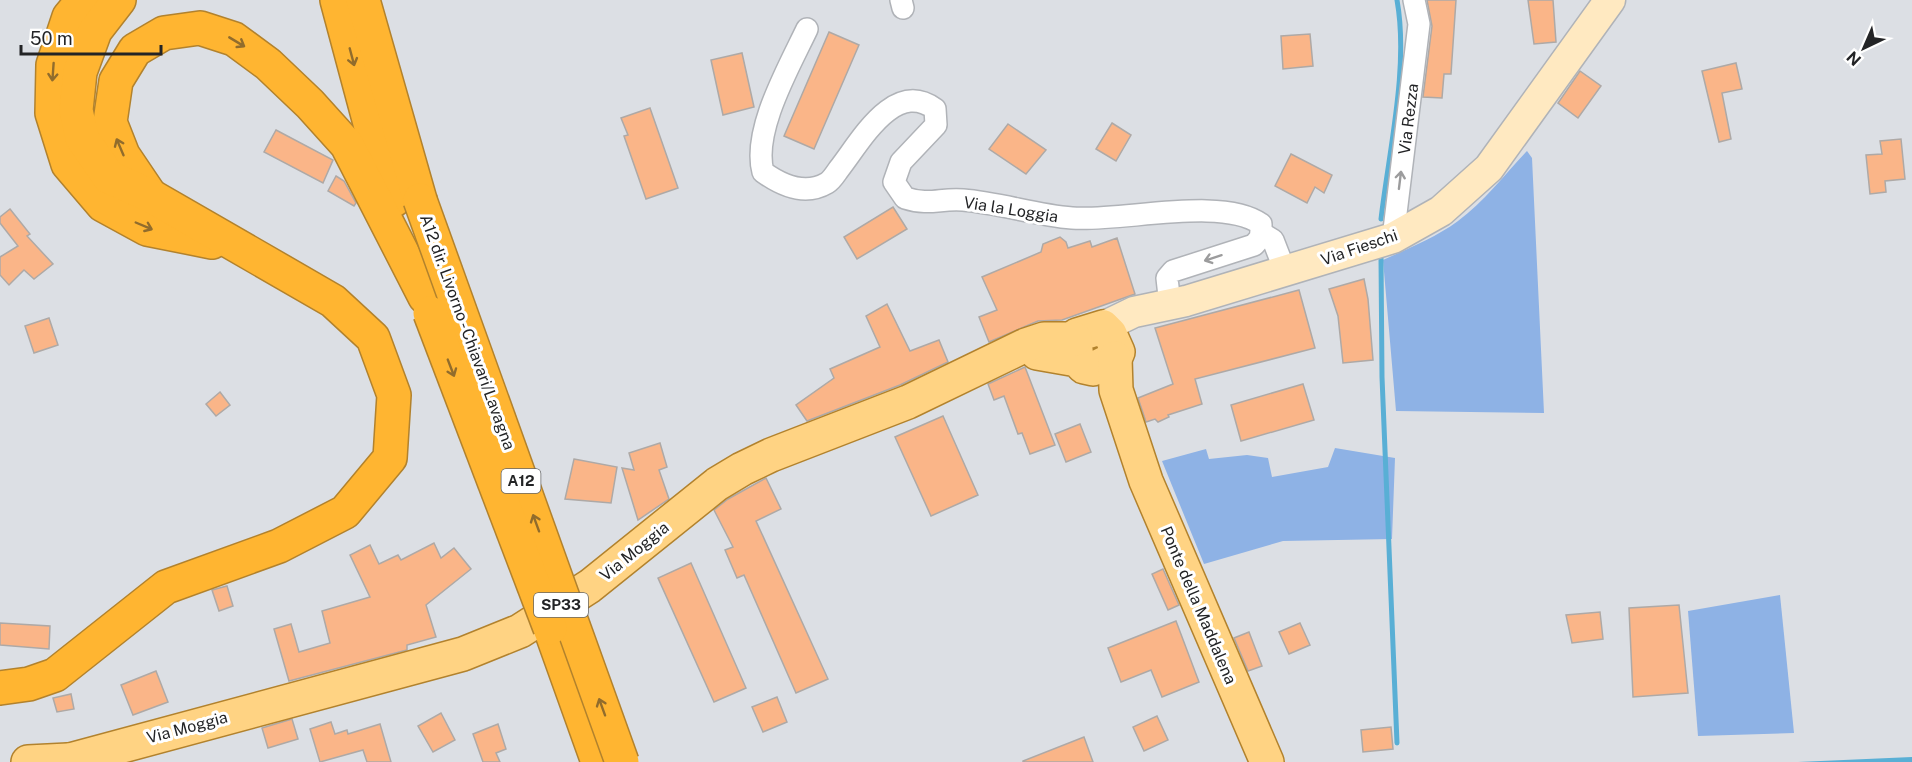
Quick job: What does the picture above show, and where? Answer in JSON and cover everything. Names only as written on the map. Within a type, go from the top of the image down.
[{"type":"highway","points":[[83,0],[69,17],[53,65],[52,113],[68,164],[103,205],[147,229],[234,246]]},
{"type":"highway","points":[[0,688],[29,684],[55,675],[166,587],[279,546],[345,512],[390,458],[394,395],[374,338],[333,301],[234,246],[151,196],[109,177],[82,138],[76,110],[80,72],[95,31],[119,0]]},
{"type":"highway","name":"A12","points":[[337,0],[375,142],[427,305],[550,627],[598,762]]},
{"type":"highway","name":"A12 dir. Livorno - Chiavari/Lavagna","points":[[363,0],[420,200],[622,762]]},
{"type":"highway","points":[[375,0],[403,143]]},
{"type":"highway","points":[[151,196],[123,155],[110,122],[116,81],[135,50],[164,33],[200,28],[234,39],[268,64],[310,104],[346,145],[427,305]]},
{"type":"main road","name":"Via Moggia","points":[[28,762],[66,761],[463,654],[520,631],[590,586],[717,484],[742,469],[908,402],[1044,339],[1095,351]]},
{"type":"main road","name":"Ponte della Maddalena","points":[[1095,351],[1116,390],[1146,481],[1267,762]]},
{"type":"street","name":"Via Rezza","points":[[1393,238],[1419,24],[1414,0]]},
{"type":"street","name":"Via Fieschi","points":[[1172,304],[1393,238],[1441,211],[1489,168],[1610,0]]},
{"type":"street","name":"Via la Loggia","points":[[807,29],[780,86],[759,157],[763,172],[782,186],[805,189],[828,183],[887,110],[908,99],[926,102],[935,109],[936,125],[901,162],[894,182],[905,198],[924,204],[961,200],[1073,218],[1227,211],[1253,219],[1261,224],[1261,233],[1273,240],[1285,271]]},
{"type":"street","points":[[1172,304],[1167,278],[1173,271],[1254,245],[1261,237],[1261,233]]},
{"type":"street","name":"Via Moggia","points":[[1095,351],[1134,312],[1172,304]]},
{"type":"shaded area","points":[[1527,151],[1532,158],[1544,413],[1396,411],[1383,260],[1431,238],[1458,221],[1485,197]]},
{"type":"shaded area","points":[[1335,448],[1395,458],[1392,539],[1283,541],[1204,564],[1162,461],[1206,449],[1209,459],[1247,455],[1268,458],[1272,477],[1328,467]]},
{"type":"shaded area","points":[[1780,595],[1794,733],[1698,736],[1688,611]]},
{"type":"shaded area","points":[[1912,757],[1912,762],[1798,762]]},
{"type":"building","points":[[1427,0],[1456,0],[1451,74],[1444,74],[1442,98],[1423,97],[1432,26]]},
{"type":"building","points":[[1528,0],[1553,0],[1556,42],[1534,44]]},
{"type":"building","points":[[829,32],[859,45],[814,149],[784,136]]},
{"type":"building","points":[[1310,34],[1313,66],[1283,69],[1281,36]]},
{"type":"building","points":[[742,53],[754,107],[723,115],[711,60]]},
{"type":"building","points":[[1736,63],[1742,89],[1722,93],[1731,139],[1719,142],[1702,71]]},
{"type":"building","points":[[1580,71],[1601,86],[1578,118],[1558,103]]},
{"type":"building","points":[[650,108],[678,188],[646,199],[624,136],[628,135],[621,118]]},
{"type":"building","points":[[1112,123],[1131,135],[1116,161],[1096,149]]},
{"type":"building","points":[[1008,124],[1046,150],[1026,174],[989,149]]},
{"type":"building","points":[[276,130],[333,160],[323,183],[264,152]]},
{"type":"building","points":[[1901,139],[1905,179],[1885,181],[1886,192],[1870,194],[1866,155],[1882,154],[1880,141]]},
{"type":"building","points":[[1291,154],[1332,175],[1324,193],[1315,187],[1307,203],[1275,186]]},
{"type":"building","points":[[336,176],[344,181],[356,203],[354,206],[328,191]]},
{"type":"building","points":[[893,207],[907,229],[857,259],[844,237]]},
{"type":"building","points":[[10,209],[30,234],[27,236],[53,264],[34,279],[24,270],[9,285],[0,275],[0,257],[18,246],[0,223],[0,217]]},
{"type":"building","points":[[1060,237],[1066,242],[1068,248],[1090,241],[1092,247],[1117,238],[1135,294],[1062,320],[1038,321],[989,342],[979,317],[997,310],[982,277],[1041,252],[1043,244]]},
{"type":"building","points":[[1364,279],[1373,360],[1343,363],[1338,316],[1329,289]]},
{"type":"building","points":[[1299,290],[1315,348],[1195,379],[1202,404],[1168,415],[1169,417],[1158,422],[1155,419],[1146,422],[1138,398],[1173,384],[1155,328]]},
{"type":"building","points":[[887,304],[910,351],[939,340],[948,362],[900,385],[807,421],[796,405],[834,378],[830,369],[880,347],[866,316]]},
{"type":"building","points":[[49,318],[58,345],[34,353],[25,326]]},
{"type":"building","points":[[1025,367],[1055,445],[1030,454],[1022,433],[1018,434],[1004,396],[994,400],[988,384]]},
{"type":"building","points":[[1303,384],[1314,420],[1241,441],[1231,405]]},
{"type":"building","points":[[220,392],[230,405],[216,416],[206,404]]},
{"type":"building","points":[[943,416],[978,495],[931,516],[895,437]]},
{"type":"building","points":[[1080,424],[1091,452],[1066,462],[1055,434]]},
{"type":"building","points":[[660,443],[667,467],[659,470],[669,499],[638,520],[622,468],[634,470],[629,453]]},
{"type":"building","points":[[574,459],[617,467],[611,503],[565,499]]},
{"type":"building","points":[[766,478],[781,509],[756,521],[828,679],[796,693],[744,575],[737,578],[725,550],[733,547],[714,510],[728,499]]},
{"type":"building","points":[[434,543],[441,558],[454,548],[471,569],[426,605],[436,637],[407,645],[407,650],[289,681],[274,629],[291,624],[299,652],[330,643],[322,611],[370,597],[350,555],[370,545],[379,564],[398,555],[401,560]]},
{"type":"building","points":[[691,563],[746,688],[714,702],[658,578]]},
{"type":"building","points":[[1163,569],[1179,605],[1168,610],[1152,574]]},
{"type":"building","points":[[227,586],[233,606],[219,611],[212,590]]},
{"type":"building","points":[[1679,605],[1688,693],[1633,697],[1629,608]]},
{"type":"building","points":[[1600,612],[1603,639],[1572,643],[1566,615]]},
{"type":"building","points":[[1176,621],[1199,682],[1162,697],[1151,670],[1121,682],[1108,648]]},
{"type":"building","points":[[0,623],[50,626],[49,649],[0,645]]},
{"type":"building","points":[[1300,623],[1310,645],[1289,654],[1279,632]]},
{"type":"building","points":[[1249,632],[1262,666],[1248,671],[1234,638]]},
{"type":"building","points":[[156,671],[168,702],[133,715],[121,685]]},
{"type":"building","points":[[71,694],[74,709],[57,712],[53,698]]},
{"type":"building","points":[[777,697],[787,722],[763,732],[752,707]]},
{"type":"building","points":[[441,713],[455,740],[433,752],[418,726]]},
{"type":"building","points":[[1157,716],[1168,740],[1144,751],[1133,727]]},
{"type":"building","points":[[292,719],[298,739],[268,748],[262,728]]},
{"type":"building","points":[[331,722],[335,734],[347,730],[348,734],[380,724],[391,762],[367,762],[363,750],[320,762],[310,729]]},
{"type":"building","points":[[498,724],[506,749],[496,753],[500,762],[483,762],[473,734]]},
{"type":"building","points":[[1391,727],[1393,749],[1363,752],[1361,730]]},
{"type":"building","points":[[1084,737],[1093,762],[1023,762],[1023,761]]},
{"type":"waterway","points":[[1381,219],[1399,81],[1401,53],[1397,0]]},
{"type":"waterway","points":[[1381,258],[1382,377],[1397,743]]}]
